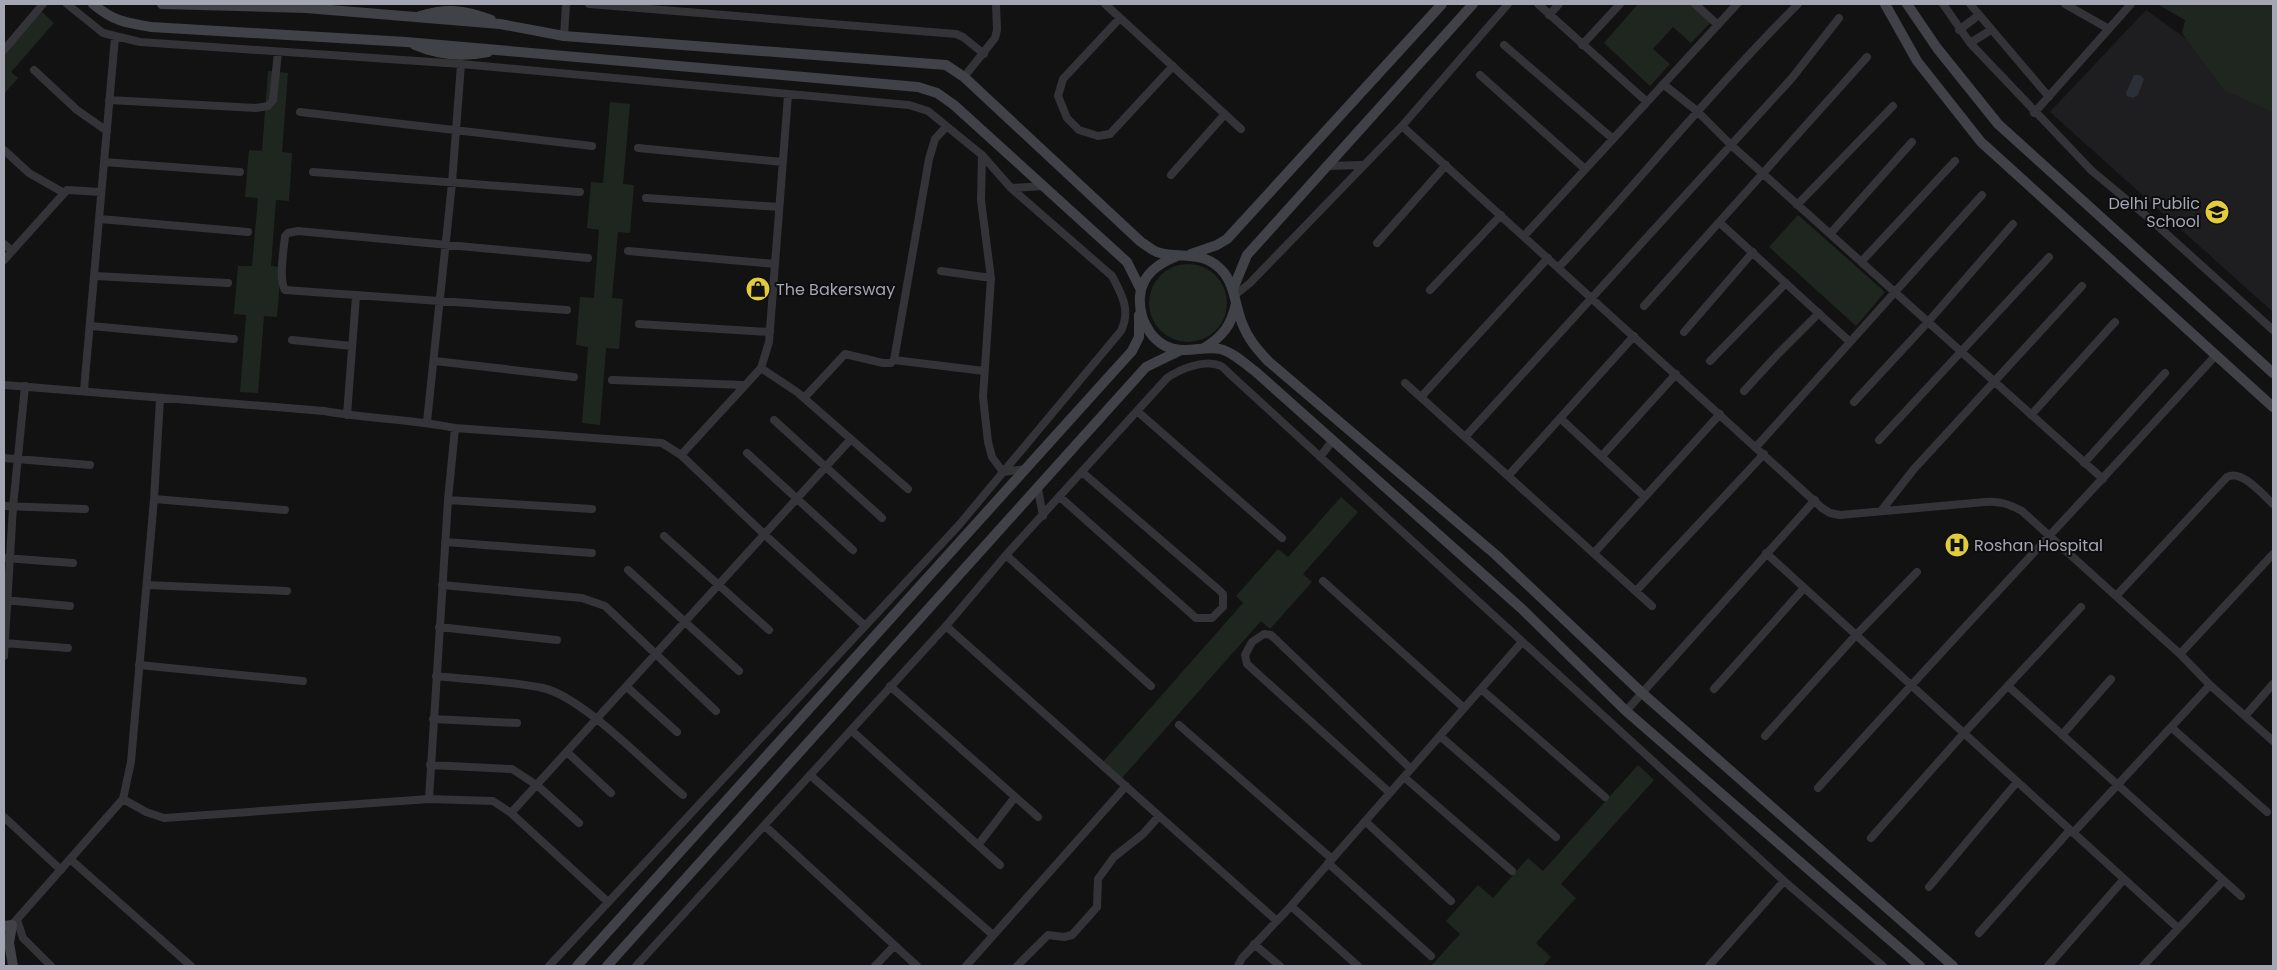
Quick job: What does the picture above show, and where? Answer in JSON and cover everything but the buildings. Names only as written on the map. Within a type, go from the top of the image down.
[{"type":"street","points":[[4,49],[43,4]]},
{"type":"street","points":[[67,4],[94,28],[103,33],[140,42],[461,64],[909,105],[928,112],[982,155],[1011,188],[1112,276],[1122,294],[1126,308],[1126,320],[1121,331],[959,525],[549,966]]},
{"type":"street","points":[[93,4],[112,18],[123,23],[151,27],[502,49],[918,87],[936,92],[954,105],[1044,186],[1127,262],[1141,290]]},
{"type":"street","points":[[162,4],[306,6],[414,17],[440,10],[462,11],[470,12],[500,24],[564,36],[940,63],[950,67],[964,77],[1141,242],[1156,252],[1203,258],[1217,265],[1228,277],[1242,323],[1252,345],[1268,361],[1496,555],[1641,692],[1953,966]]},
{"type":"street","points":[[564,36],[566,4]]},
{"type":"street","points":[[589,4],[956,34],[963,37],[984,54]]},
{"type":"street","points":[[964,77],[992,44],[997,30],[996,4]]},
{"type":"street","points":[[1105,4],[1241,129]]},
{"type":"street","points":[[577,966],[1132,351],[1139,337],[1141,290],[1148,274],[1161,262],[1218,245],[1228,239],[1442,4]]},
{"type":"street","points":[[1203,348],[1217,340],[1228,328],[1235,295],[1247,255],[1473,4]]},
{"type":"street","points":[[1235,295],[1250,283],[1362,165],[1402,126],[1508,4]]},
{"type":"street","points":[[1538,4],[1647,102]]},
{"type":"street","points":[[1549,14],[1559,4]]},
{"type":"street","points":[[1582,45],[1620,4]]},
{"type":"street","points":[[1695,4],[1718,25]]},
{"type":"street","points":[[1524,236],[1737,4]]},
{"type":"street","points":[[1559,268],[1618,204],[1697,112],[1798,4]]},
{"type":"street","points":[[1885,4],[1917,61],[1981,142],[2273,407]]},
{"type":"street","points":[[1907,4],[1937,48],[1998,124],[2273,373]]},
{"type":"street","points":[[1942,4],[1970,43],[2034,113],[2092,171],[2150,219],[2273,330]]},
{"type":"street","points":[[1970,4],[2049,97]]},
{"type":"street","points":[[2065,4],[2109,29]]},
{"type":"street","points":[[2034,113],[2131,4]]},
{"type":"street","points":[[1959,30],[1979,15]]},
{"type":"street","points":[[1120,18],[1062,79],[1058,96],[1067,118],[1073,126],[1084,133],[1098,136],[1110,134],[1173,66]]},
{"type":"street","points":[[1465,437],[1792,78],[1839,18]]},
{"type":"street","points":[[1970,43],[1991,30]]},
{"type":"street","points":[[84,390],[115,36]]},
{"type":"street","points":[[1504,45],[1612,139]]},
{"type":"street","points":[[109,100],[240,107],[268,106],[273,100],[278,52]]},
{"type":"street","points":[[1644,306],[1868,57]]},
{"type":"street","points":[[427,422],[435,361],[452,183],[461,64]]},
{"type":"street","points":[[34,70],[77,110],[107,130]]},
{"type":"street","points":[[1480,75],[1586,168]]},
{"type":"street","points":[[1663,84],[1697,112],[1731,145],[2103,480]]},
{"type":"street","points":[[681,454],[761,368],[769,342],[788,95]]},
{"type":"street","points":[[1797,204],[1893,106]]},
{"type":"street","points":[[300,112],[592,146]]},
{"type":"street","points":[[1171,175],[1224,114]]},
{"type":"street","points":[[894,360],[930,159],[935,139],[946,126]]},
{"type":"street","points":[[1402,126],[1830,514],[1840,515],[2001,501],[2022,511],[2273,741]]},
{"type":"street","points":[[1830,234],[1912,142]]},
{"type":"street","points":[[638,148],[783,162]]},
{"type":"street","points":[[4,150],[30,173],[64,193]]},
{"type":"street","points":[[982,155],[980,200],[991,278],[983,397],[988,442],[992,457],[1003,472]]},
{"type":"street","points":[[104,162],[240,172]]},
{"type":"street","points":[[1862,262],[1955,162]]},
{"type":"street","points":[[1326,166],[1362,165]]},
{"type":"street","points":[[1377,244],[1446,165]]},
{"type":"street","points":[[313,172],[580,192]]},
{"type":"street","points":[[1011,188],[1044,186]]},
{"type":"street","points":[[4,260],[64,193],[73,190],[101,192]]},
{"type":"street","points":[[1756,447],[1982,194]]},
{"type":"street","points":[[646,198],[779,207]]},
{"type":"street","points":[[1430,290],[1501,215]]},
{"type":"street","points":[[100,219],[248,232]]},
{"type":"street","points":[[1720,223],[1850,342]]},
{"type":"street","points":[[1854,402],[1928,322],[2013,224]]},
{"type":"street","points":[[567,310],[285,290],[282,286],[282,276],[285,236],[288,233],[298,232],[588,258]]},
{"type":"street","points":[[4,244],[12,251]]},
{"type":"street","points":[[628,251],[775,264]]},
{"type":"street","points":[[1684,332],[1753,252]]},
{"type":"street","points":[[1879,440],[2049,257]]},
{"type":"street","points":[[1421,398],[1548,258]]},
{"type":"street","points":[[941,271],[991,278]]},
{"type":"street","points":[[95,276],[228,283]]},
{"type":"street","points":[[1710,361],[1786,282]]},
{"type":"street","points":[[1881,511],[1914,469],[2082,286]]},
{"type":"street","points":[[347,415],[356,296]]},
{"type":"street","points":[[1140,307],[1144,323],[1153,336],[1166,346],[1181,350],[1222,349],[1245,364],[1516,604],[1626,711],[1920,966]]},
{"type":"street","points":[[1744,391],[1776,355],[1818,313]]},
{"type":"street","points":[[2031,415],[2114,322]]},
{"type":"street","points":[[639,324],[770,332]]},
{"type":"street","points":[[91,326],[234,339]]},
{"type":"street","points":[[1508,476],[1634,336]]},
{"type":"street","points":[[292,340],[352,346]]},
{"type":"street","points":[[607,966],[1146,367],[1181,350]]},
{"type":"street","points":[[804,398],[845,354],[883,363],[891,363],[894,360],[984,371]]},
{"type":"street","points":[[1818,788],[1910,685],[1993,595],[2051,537],[2216,355]]},
{"type":"street","points":[[435,361],[574,377]]},
{"type":"street","points":[[636,966],[946,626],[1006,555],[1167,378],[1176,372],[1204,365],[1220,366],[1784,881],[1883,966]]},
{"type":"street","points":[[761,368],[804,398],[908,489]]},
{"type":"street","points":[[2084,463],[2165,373]]},
{"type":"street","points":[[1602,456],[1676,374]]},
{"type":"street","points":[[612,380],[744,386]]},
{"type":"street","points":[[1405,383],[1652,606]]},
{"type":"street","points":[[4,385],[324,411],[347,415],[427,422],[455,428],[662,443],[681,454],[765,535],[864,625]]},
{"type":"street","points":[[4,656],[7,558],[26,386]]},
{"type":"street","points":[[4,934],[123,799],[131,762],[154,500],[160,399]]},
{"type":"street","points":[[1137,411],[1282,538]]},
{"type":"street","points":[[1594,553],[1720,414]]},
{"type":"street","points":[[1560,418],[1646,497]]},
{"type":"street","points":[[774,420],[882,518]]},
{"type":"street","points":[[429,799],[445,542],[455,428]]},
{"type":"street","points":[[511,813],[568,753],[718,584],[765,535],[796,498],[851,439]]},
{"type":"street","points":[[1320,456],[1333,440]]},
{"type":"street","points":[[747,453],[853,550]]},
{"type":"street","points":[[1636,591],[1764,454]]},
{"type":"street","points":[[4,458],[90,465]]},
{"type":"street","points":[[1003,472],[1026,469]]},
{"type":"street","points":[[1060,497],[1196,618],[1212,618],[1223,607],[1223,594],[1219,590],[1082,472]]},
{"type":"street","points":[[2116,596],[2231,475],[2247,481],[2273,504]]},
{"type":"street","points":[[1038,488],[1043,516]]},
{"type":"street","points":[[154,500],[285,510]]},
{"type":"street","points":[[448,500],[592,509]]},
{"type":"street","points":[[1626,711],[1641,692],[1815,500]]},
{"type":"street","points":[[4,506],[85,509]]},
{"type":"street","points":[[664,536],[769,630]]},
{"type":"street","points":[[445,542],[592,553]]},
{"type":"street","points":[[1766,553],[2178,928]]},
{"type":"street","points":[[2180,654],[2273,554]]},
{"type":"street","points":[[1006,555],[1151,686]]},
{"type":"street","points":[[7,558],[73,563]]},
{"type":"street","points":[[628,570],[739,671]]},
{"type":"street","points":[[1765,736],[1856,635],[1917,572]]},
{"type":"street","points":[[1323,581],[1464,708]]},
{"type":"street","points":[[147,585],[287,591]]},
{"type":"street","points":[[442,585],[582,598],[605,606],[716,711]]},
{"type":"street","points":[[1714,689],[1804,588]]},
{"type":"street","points":[[5,600],[70,606]]},
{"type":"street","points":[[1871,838],[1964,733],[2081,607]]},
{"type":"street","points":[[440,626],[557,640]]},
{"type":"street","points":[[946,626],[1276,921]]},
{"type":"street","points":[[1390,793],[1247,664],[1245,655],[1252,642],[1264,634],[1271,635],[1411,769]]},
{"type":"street","points":[[1238,966],[1254,944],[1330,861],[1522,642]]},
{"type":"street","points":[[4,643],[68,648]]},
{"type":"street","points":[[139,665],[303,681]]},
{"type":"street","points":[[436,676],[544,688],[567,697],[597,720],[683,795]]},
{"type":"street","points":[[2062,735],[2111,680]]},
{"type":"street","points":[[2244,716],[2273,684]]},
{"type":"street","points":[[1979,933],[2072,832],[2118,786],[2210,685]]},
{"type":"street","points":[[890,686],[1038,818]]},
{"type":"street","points":[[2008,686],[2241,896]]},
{"type":"street","points":[[627,687],[677,732]]},
{"type":"street","points":[[1481,690],[1605,797]]},
{"type":"street","points":[[433,719],[517,723]]},
{"type":"street","points":[[1179,725],[1330,861],[1431,956]]},
{"type":"street","points":[[2172,728],[2267,812]]},
{"type":"street","points":[[850,730],[1000,865]]},
{"type":"street","points":[[1440,736],[1556,837]]},
{"type":"street","points":[[568,753],[611,793]]},
{"type":"street","points":[[430,765],[512,769],[538,786],[579,822]]},
{"type":"street","points":[[810,774],[993,935]]},
{"type":"street","points":[[1404,777],[1512,871]]},
{"type":"street","points":[[1929,886],[2018,782]]},
{"type":"street","points":[[966,966],[1126,786]]},
{"type":"street","points":[[978,845],[1015,798]]},
{"type":"street","points":[[123,799],[146,812],[164,818],[429,799],[493,801],[511,813],[608,902]]},
{"type":"street","points":[[1018,966],[1048,935],[1068,937],[1074,933],[1097,907],[1098,879],[1114,857],[1143,834],[1159,816]]},
{"type":"street","points":[[4,817],[62,870]]},
{"type":"street","points":[[1365,821],[1451,901]]},
{"type":"street","points":[[764,826],[917,966]]},
{"type":"street","points":[[70,859],[191,966]]},
{"type":"street","points":[[2048,966],[2124,879]]},
{"type":"street","points":[[2143,966],[2223,880]]},
{"type":"street","points":[[1708,966],[1784,881]]},
{"type":"street","points":[[1290,906],[1358,966]]},
{"type":"street","points":[[11,924],[9,943],[13,966]]},
{"type":"street","points":[[11,924],[26,942],[51,966]]},
{"type":"street","points":[[1254,944],[1280,966]]},
{"type":"street","points":[[875,966],[894,946]]},
{"type":"shaded area","points":[[1638,4],[1692,4],[1712,21],[1691,43],[1673,27],[1653,49],[1670,64],[1650,86],[1604,43]]},
{"type":"shaded area","points":[[2157,4],[2273,4],[2273,112],[2224,90],[2182,33],[2185,20]]},
{"type":"shaded area","points":[[37,7],[54,23],[11,72],[18,78],[4,94],[4,44]]},
{"type":"shaded area","name":"Delhi Public School","points":[[2146,10],[2273,101],[2273,312],[2050,112]]},
{"type":"shaded area","points":[[268,71],[288,73],[282,152],[292,153],[289,201],[276,200],[271,266],[281,267],[277,317],[264,316],[258,393],[240,392],[246,315],[234,314],[238,266],[252,266],[258,198],[245,197],[249,150],[262,151]]},
{"type":"shaded area","points":[[2134,75],[2140,75],[2144,79],[2138,95],[2133,98],[2127,96],[2126,93]]},
{"type":"shaded area","points":[[610,102],[630,104],[623,184],[634,185],[630,233],[618,232],[612,298],[623,299],[619,349],[606,348],[600,425],[582,423],[588,347],[576,345],[580,297],[594,298],[599,230],[587,228],[591,182],[603,183]]},
{"type":"shaded area","points":[[1798,215],[1885,292],[1856,326],[1769,247]]},
{"type":"shaded area","points":[[1188,264],[1203,267],[1216,275],[1224,288],[1227,303],[1224,318],[1216,331],[1203,339],[1188,342],[1173,339],[1160,331],[1152,318],[1149,303],[1152,288],[1160,275],[1173,267]]},
{"type":"shaded area","points":[[1341,497],[1358,512],[1303,574],[1312,582],[1270,629],[1261,621],[1121,779],[1102,763],[1243,603],[1236,596],[1278,549],[1288,557]]},
{"type":"shaded area","points":[[1638,765],[1654,780],[1561,884],[1576,898],[1536,943],[1551,957],[1543,966],[1431,966],[1460,934],[1446,921],[1478,885],[1493,898],[1528,858],[1543,871]]},
{"type":"place","name":"Delhi Public School","points":[[2217,212]]},
{"type":"place","name":"The Bakersway","points":[[758,289]]},
{"type":"place","name":"Roshan Hospital","points":[[1957,545]]}]
